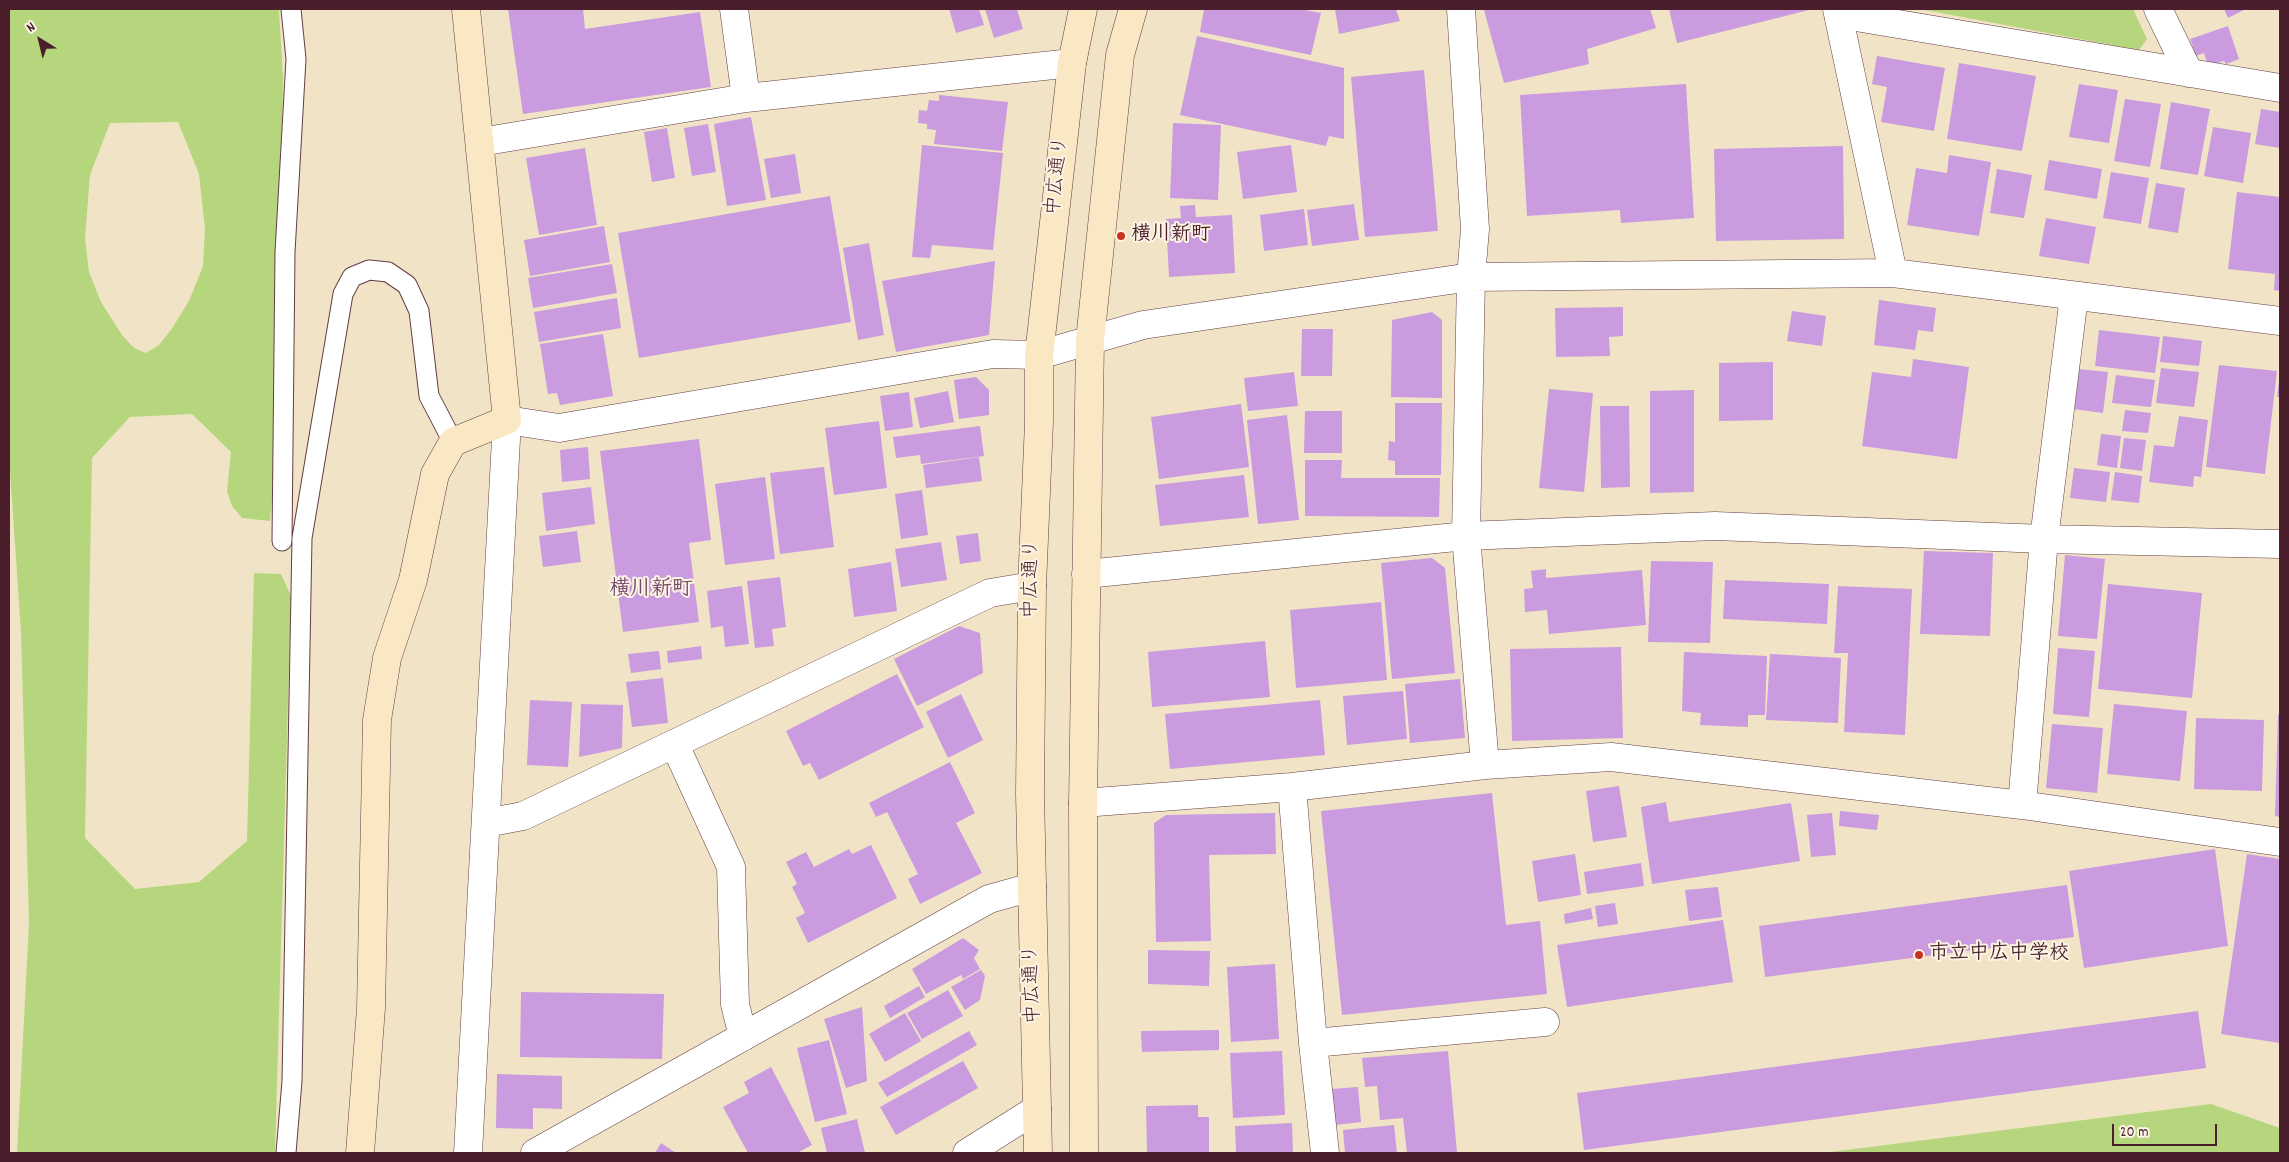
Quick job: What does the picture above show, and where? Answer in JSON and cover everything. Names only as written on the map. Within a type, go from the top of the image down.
[{"type":"street","points":[[466,9],[507,420],[468,1153]]},
{"type":"street","points":[[734,9],[746,98]]},
{"type":"street","name":"中広通り","points":[[1038,1153],[1032,887],[1032,586],[1039,422],[1039,355],[1072,63],[1083,9]]},
{"type":"street","points":[[1084,1153],[1083,803],[1090,340],[1120,55],[1133,9]]},
{"type":"street","points":[[1462,9],[1474,229],[1471,277],[1466,536],[1484,765]]},
{"type":"street","points":[[2158,9],[2189,73]]},
{"type":"street","points":[[1893,273],[1838,12],[2280,88]]},
{"type":"street","points":[[480,142],[746,98],[1072,63]]},
{"type":"street","points":[[360,1153],[371,1008],[377,720],[387,658],[413,580],[435,474],[453,442],[507,420],[559,428],[994,354],[1039,355],[1143,325],[1471,277],[1893,273],[2280,321]]},
{"type":"street","points":[[2022,805],[2044,539],[2074,296]]},
{"type":"street","points":[[1086,574],[1466,536],[1715,526],[2044,539],[2280,544]]},
{"type":"street","points":[[486,823],[523,816],[990,593],[1032,586]]},
{"type":"street","points":[[675,744],[732,867],[735,1004],[743,1037]]},
{"type":"street","points":[[1083,803],[1292,787],[1484,765],[1611,757],[2022,805],[2280,842]]},
{"type":"street","points":[[1292,787],[1313,1043],[1325,1153]]},
{"type":"street","points":[[535,1153],[989,899],[1032,887]]},
{"type":"street","points":[[1313,1043],[1545,1022]]},
{"type":"street","points":[[967,1153],[1038,1109]]},
{"type":"lane","points":[[291,9],[296,59],[285,252],[276,542],[302,538]]},
{"type":"lane","points":[[286,1153],[292,1081],[302,538],[343,294],[352,277],[369,270],[388,272],[407,285],[419,311],[429,396],[453,442]]},
{"type":"green space","points":[[9,9],[279,9],[283,78],[278,438],[270,521],[242,518],[232,506],[227,491],[231,452],[192,414],[130,417],[92,458],[85,838],[135,889],[199,882],[247,841],[254,573],[281,574],[291,596],[275,1153],[17,1153],[29,923],[21,632],[9,456]],"holes":[[[178,122],[199,174],[205,229],[203,266],[189,301],[171,330],[159,345],[146,353],[134,348],[122,335],[101,302],[89,272],[85,238],[90,175],[110,123]]]},
{"type":"green space","points":[[1919,9],[2133,9],[2147,39],[2139,50]]},
{"type":"green space","points":[[2211,1104],[2280,1128],[2280,1153],[1822,1153]]},
{"type":"building","points":[[508,9],[583,9],[585,29],[700,12],[711,87],[523,114]]},
{"type":"building","points":[[949,9],[979,9],[984,25],[956,33]]},
{"type":"building","points":[[985,9],[1017,9],[1023,29],[994,38]]},
{"type":"building","points":[[1204,9],[1300,9],[1321,13],[1311,55],[1200,32]]},
{"type":"building","points":[[1335,9],[1396,9],[1400,21],[1339,34]]},
{"type":"building","points":[[1650,9],[1656,28],[1587,49],[1589,64],[1504,83],[1484,10]]},
{"type":"building","points":[[1669,9],[1813,9],[1677,43]]},
{"type":"building","points":[[2224,9],[2246,9],[2228,18]]},
{"type":"building","points":[[2228,26],[2239,59],[2226,64],[2224,61],[2208,66],[2204,53],[2196,56],[2190,39]]},
{"type":"building","points":[[1197,36],[1344,68],[1344,139],[1329,136],[1326,146],[1180,115]]},
{"type":"building","points":[[1877,56],[1945,68],[1934,131],[1881,122],[1887,87],[1872,84]]},
{"type":"building","points":[[1959,63],[2036,76],[2022,151],[1947,139]]},
{"type":"building","points":[[1424,70],[1438,231],[1365,237],[1351,77]]},
{"type":"building","points":[[1686,84],[1694,218],[1621,223],[1620,210],[1527,216],[1520,95]]},
{"type":"building","points":[[2079,84],[2118,90],[2109,143],[2069,137]]},
{"type":"building","points":[[939,95],[1008,102],[1002,151],[934,144],[936,130],[927,129],[927,124],[918,123],[919,110],[927,111],[929,100],[939,101]]},
{"type":"building","points":[[2125,99],[2161,104],[2150,167],[2114,161]]},
{"type":"building","points":[[2171,102],[2210,109],[2198,175],[2160,169]]},
{"type":"building","points":[[2261,109],[2280,112],[2280,148],[2255,144]]},
{"type":"building","points":[[751,117],[766,200],[727,206],[714,124]]},
{"type":"building","points":[[1173,123],[1221,125],[1218,200],[1170,198]]},
{"type":"building","points":[[708,124],[716,172],[692,176],[684,128]]},
{"type":"building","points":[[2213,127],[2251,133],[2243,183],[2204,176]]},
{"type":"building","points":[[667,128],[675,178],[652,182],[644,132]]},
{"type":"building","points":[[922,145],[1003,153],[993,250],[932,245],[930,258],[912,257]]},
{"type":"building","points":[[1291,145],[1297,192],[1243,199],[1237,152]]},
{"type":"building","points":[[1843,146],[1844,239],[1716,241],[1714,149]]},
{"type":"building","points":[[585,148],[597,225],[539,235],[526,158]]},
{"type":"building","points":[[795,154],[801,193],[771,198],[764,159]]},
{"type":"building","points":[[1949,155],[1991,162],[1979,236],[1907,225],[1916,168],[1947,173]]},
{"type":"building","points":[[2049,160],[2102,169],[2097,199],[2044,190]]},
{"type":"building","points":[[1997,169],[2032,175],[2024,218],[1990,213]]},
{"type":"building","points":[[2111,172],[2149,178],[2141,224],[2103,218]]},
{"type":"building","points":[[2156,183],[2185,188],[2178,233],[2148,228]]},
{"type":"building","points":[[2237,192],[2280,197],[2280,291],[2274,290],[2275,274],[2228,269]]},
{"type":"building","points":[[830,196],[851,322],[639,358],[618,233]]},
{"type":"building","points":[[1354,204],[1359,240],[1312,246],[1307,210]]},
{"type":"building","points":[[1195,205],[1196,217],[1232,215],[1235,273],[1169,277],[1166,219],[1181,218],[1180,206]]},
{"type":"building","points":[[1304,209],[1308,245],[1264,251],[1260,215]]},
{"type":"building","points":[[2046,218],[2096,227],[2089,264],[2039,256]]},
{"type":"building","points":[[604,226],[610,262],[530,276],[524,240]]},
{"type":"building","points":[[869,243],[884,335],[858,340],[843,248]]},
{"type":"building","points":[[995,261],[989,335],[896,352],[882,281]]},
{"type":"building","points":[[612,264],[617,293],[533,308],[528,278]]},
{"type":"building","points":[[617,298],[621,328],[539,342],[534,312]]},
{"type":"building","points":[[1879,300],[1936,308],[1933,332],[1918,330],[1915,350],[1874,345]]},
{"type":"building","points":[[1623,307],[1623,336],[1609,337],[1610,356],[1556,357],[1555,308]]},
{"type":"building","points":[[1792,311],[1826,316],[1822,346],[1787,341]]},
{"type":"building","points":[[1432,312],[1442,320],[1442,398],[1391,397],[1392,320]]},
{"type":"building","points":[[1302,329],[1333,329],[1332,376],[1301,376]]},
{"type":"building","points":[[2099,330],[2160,337],[2155,373],[2095,366]]},
{"type":"building","points":[[603,334],[613,396],[560,405],[557,393],[548,394],[540,344]]},
{"type":"building","points":[[2163,336],[2202,341],[2199,366],[2160,362]]},
{"type":"building","points":[[1913,359],[1969,367],[1957,459],[1862,446],[1872,372],[1911,377]]},
{"type":"building","points":[[1773,362],[1773,420],[1719,421],[1719,363]]},
{"type":"building","points":[[2219,365],[2277,371],[2265,474],[2206,467]]},
{"type":"building","points":[[2161,368],[2199,372],[2194,407],[2156,403]]},
{"type":"building","points":[[2078,369],[2108,372],[2103,413],[2073,409]]},
{"type":"building","points":[[1294,372],[1298,406],[1248,411],[1244,378]]},
{"type":"building","points":[[2116,375],[2155,380],[2151,407],[2112,403]]},
{"type":"building","points":[[976,377],[989,390],[989,415],[959,419],[954,380]]},
{"type":"building","points":[[2279,381],[2280,397],[2277,397]]},
{"type":"building","points":[[1549,389],[1593,393],[1584,492],[1539,488]]},
{"type":"building","points":[[1694,390],[1694,492],[1650,493],[1650,391]]},
{"type":"building","points":[[948,391],[954,422],[920,428],[914,398]]},
{"type":"building","points":[[909,392],[913,427],[885,431],[880,396]]},
{"type":"building","points":[[1395,403],[1442,403],[1441,475],[1395,475],[1395,461],[1388,460],[1389,441],[1395,442]]},
{"type":"building","points":[[1241,404],[1249,467],[1159,479],[1151,417]]},
{"type":"building","points":[[1600,406],[1629,406],[1630,487],[1601,488]]},
{"type":"building","points":[[2125,410],[2151,413],[2148,433],[2122,431]]},
{"type":"building","points":[[1305,411],[1342,411],[1342,453],[1304,453]]},
{"type":"building","points":[[1287,415],[1299,520],[1258,524],[1247,420]]},
{"type":"building","points":[[2179,416],[2208,420],[2201,477],[2194,476],[2193,487],[2149,482],[2154,445],[2174,447]]},
{"type":"building","points":[[879,421],[887,488],[834,495],[825,428]]},
{"type":"building","points":[[980,426],[984,456],[921,464],[920,455],[896,458],[893,437]]},
{"type":"building","points":[[2101,434],[2121,436],[2117,468],[2097,465]]},
{"type":"building","points":[[2124,438],[2146,440],[2142,471],[2120,468]]},
{"type":"building","points":[[699,439],[711,540],[689,543],[699,622],[623,632],[600,451]]},
{"type":"building","points":[[588,447],[590,479],[562,482],[560,450]]},
{"type":"building","points":[[979,457],[982,481],[926,488],[923,465]]},
{"type":"building","points":[[1305,460],[1342,460],[1341,478],[1440,478],[1439,517],[1305,516]]},
{"type":"building","points":[[824,467],[834,547],[780,554],[770,473]]},
{"type":"building","points":[[2074,468],[2110,472],[2106,502],[2070,498]]},
{"type":"building","points":[[2115,472],[2142,476],[2139,503],[2111,500]]},
{"type":"building","points":[[1244,475],[1249,517],[1160,526],[1155,485]]},
{"type":"building","points":[[765,477],[775,559],[725,565],[715,484]]},
{"type":"building","points":[[591,487],[595,524],[546,531],[542,493]]},
{"type":"building","points":[[922,490],[928,535],[901,539],[895,494]]},
{"type":"building","points":[[577,531],[581,562],[543,567],[539,536]]},
{"type":"building","points":[[978,533],[981,561],[960,564],[956,536]]},
{"type":"building","points":[[941,542],[947,580],[901,587],[895,549]]},
{"type":"building","points":[[1924,551],[1993,553],[1990,636],[1920,634]]},
{"type":"building","points":[[2065,555],[2105,559],[2097,639],[2058,636]]},
{"type":"building","points":[[1432,558],[1445,568],[1455,673],[1392,679],[1381,563]]},
{"type":"building","points":[[1651,561],[1713,562],[1710,643],[1648,642]]},
{"type":"building","points":[[891,562],[897,611],[854,617],[848,569]]},
{"type":"building","points":[[1546,569],[1546,578],[1642,570],[1646,625],[1549,634],[1547,610],[1525,612],[1524,589],[1533,588],[1531,571]]},
{"type":"building","points":[[780,577],[786,627],[772,629],[774,646],[755,648],[747,581]]},
{"type":"building","points":[[1725,580],[1829,584],[1827,624],[1723,619]]},
{"type":"building","points":[[2108,584],[2202,593],[2192,698],[2098,689]]},
{"type":"building","points":[[742,586],[749,644],[725,647],[723,626],[711,628],[707,591]]},
{"type":"building","points":[[1838,586],[1912,589],[1905,735],[1844,732],[1848,653],[1834,653]]},
{"type":"building","points":[[1381,602],[1387,680],[1296,688],[1290,610]]},
{"type":"building","points":[[959,626],[980,633],[983,673],[917,706],[894,659]]},
{"type":"building","points":[[1265,641],[1270,697],[1152,707],[1148,652]]},
{"type":"building","points":[[701,646],[702,659],[668,663],[667,651]]},
{"type":"building","points":[[1621,647],[1623,738],[1512,741],[1510,649]]},
{"type":"building","points":[[2058,648],[2095,651],[2089,717],[2053,714]]},
{"type":"building","points":[[659,651],[661,669],[631,673],[628,654]]},
{"type":"building","points":[[1684,652],[1767,656],[1765,715],[1748,715],[1748,727],[1700,725],[1701,713],[1682,711]]},
{"type":"building","points":[[1770,654],[1841,658],[1838,723],[1766,720]]},
{"type":"building","points":[[897,674],[924,727],[819,780],[810,763],[803,766],[786,731]]},
{"type":"building","points":[[663,678],[668,723],[632,727],[626,682]]},
{"type":"building","points":[[1460,679],[1465,738],[1410,743],[1405,684]]},
{"type":"building","points":[[1403,691],[1407,739],[1347,745],[1343,696]]},
{"type":"building","points":[[961,694],[983,740],[948,758],[926,712]]},
{"type":"building","points":[[530,700],[572,702],[568,767],[527,765]]},
{"type":"building","points":[[1320,700],[1325,755],[1170,769],[1165,714]]},
{"type":"building","points":[[581,704],[623,705],[622,748],[579,757]]},
{"type":"building","points":[[2114,704],[2187,711],[2180,781],[2107,774]]},
{"type":"building","points":[[2278,714],[2280,714],[2280,817],[2275,816]]},
{"type":"building","points":[[2196,718],[2264,720],[2262,791],[2194,789]]},
{"type":"building","points":[[2052,724],[2103,728],[2097,793],[2046,788]]},
{"type":"building","points":[[950,762],[975,813],[956,823],[982,873],[920,904],[908,879],[918,874],[887,812],[876,817],[869,803]]},
{"type":"building","points":[[1619,786],[1627,837],[1593,842],[1586,791]]},
{"type":"building","points":[[1492,793],[1506,925],[1540,921],[1547,994],[1342,1015],[1321,811]]},
{"type":"building","points":[[1666,802],[1669,822],[1791,803],[1800,861],[1652,884],[1641,807]]},
{"type":"building","points":[[1840,811],[1879,815],[1877,830],[1839,826]]},
{"type":"building","points":[[1275,813],[1276,854],[1209,855],[1211,941],[1156,942],[1154,823],[1166,815]]},
{"type":"building","points":[[1832,813],[1836,855],[1811,857],[1807,815]]},
{"type":"building","points":[[871,845],[897,898],[808,943],[796,918],[805,913],[792,887],[797,884],[786,862],[806,852],[814,867],[849,849],[852,854]]},
{"type":"building","points":[[2215,849],[2228,946],[2084,968],[2069,871]]},
{"type":"building","points":[[1575,854],[1581,895],[1538,902],[1532,861]]},
{"type":"building","points":[[2247,854],[2280,859],[2280,1043],[2221,1034]]},
{"type":"building","points":[[1641,863],[1644,886],[1587,894],[1584,872]]},
{"type":"building","points":[[2067,885],[2074,937],[1765,977],[1759,926]]},
{"type":"building","points":[[1718,887],[1722,917],[1689,921],[1685,890]]},
{"type":"building","points":[[1615,903],[1618,924],[1598,927],[1595,906]]},
{"type":"building","points":[[1591,908],[1593,919],[1565,924],[1564,914]]},
{"type":"building","points":[[1723,920],[1733,982],[1567,1007],[1557,945]]},
{"type":"building","points":[[963,938],[979,950],[974,958],[980,969],[963,979],[961,975],[926,994],[912,969]]},
{"type":"building","points":[[1148,950],[1210,951],[1209,986],[1148,984]]},
{"type":"building","points":[[1275,964],[1279,1039],[1231,1042],[1227,967]]},
{"type":"building","points":[[981,970],[985,976],[980,1000],[965,1010],[951,987]]},
{"type":"building","points":[[919,986],[925,997],[890,1018],[884,1006]]},
{"type":"building","points":[[948,990],[963,1016],[922,1039],[907,1013]]},
{"type":"building","points":[[521,992],[664,994],[662,1059],[520,1057]]},
{"type":"building","points":[[862,1007],[867,1081],[846,1088],[824,1019]]},
{"type":"building","points":[[2198,1011],[2206,1068],[1584,1150],[1577,1093]]},
{"type":"building","points":[[905,1013],[921,1041],[885,1062],[869,1034]]},
{"type":"building","points":[[1219,1030],[1219,1050],[1142,1052],[1141,1031]]},
{"type":"building","points":[[969,1031],[977,1045],[887,1097],[878,1083]]},
{"type":"building","points":[[829,1040],[847,1114],[815,1122],[797,1048]]},
{"type":"building","points":[[1282,1051],[1285,1115],[1233,1118],[1230,1053]]},
{"type":"building","points":[[1448,1051],[1457,1153],[1407,1153],[1403,1118],[1380,1120],[1377,1086],[1365,1087],[1362,1058]]},
{"type":"building","points":[[963,1061],[978,1088],[896,1135],[880,1107]]},
{"type":"building","points":[[771,1067],[812,1145],[797,1153],[748,1153],[723,1107],[749,1093],[744,1082]]},
{"type":"building","points":[[497,1074],[562,1076],[562,1109],[533,1108],[533,1129],[496,1128]]},
{"type":"building","points":[[1358,1087],[1361,1122],[1335,1125],[1331,1089]]},
{"type":"building","points":[[1198,1105],[1198,1117],[1209,1117],[1209,1153],[1147,1153],[1146,1106]]},
{"type":"building","points":[[857,1119],[865,1153],[827,1153],[821,1128]]},
{"type":"building","points":[[1292,1123],[1293,1153],[1236,1153],[1235,1126]]},
{"type":"building","points":[[1394,1125],[1397,1153],[1345,1153],[1343,1130]]},
{"type":"building","points":[[661,1143],[676,1153],[655,1153]]},
{"type":"place","name":"横川新町","points":[[1121,236]]},
{"type":"place","name":"市立中広中学校","points":[[1919,955]]},
{"type":"district","name":"横川新町","points":[[651,591]]}]
